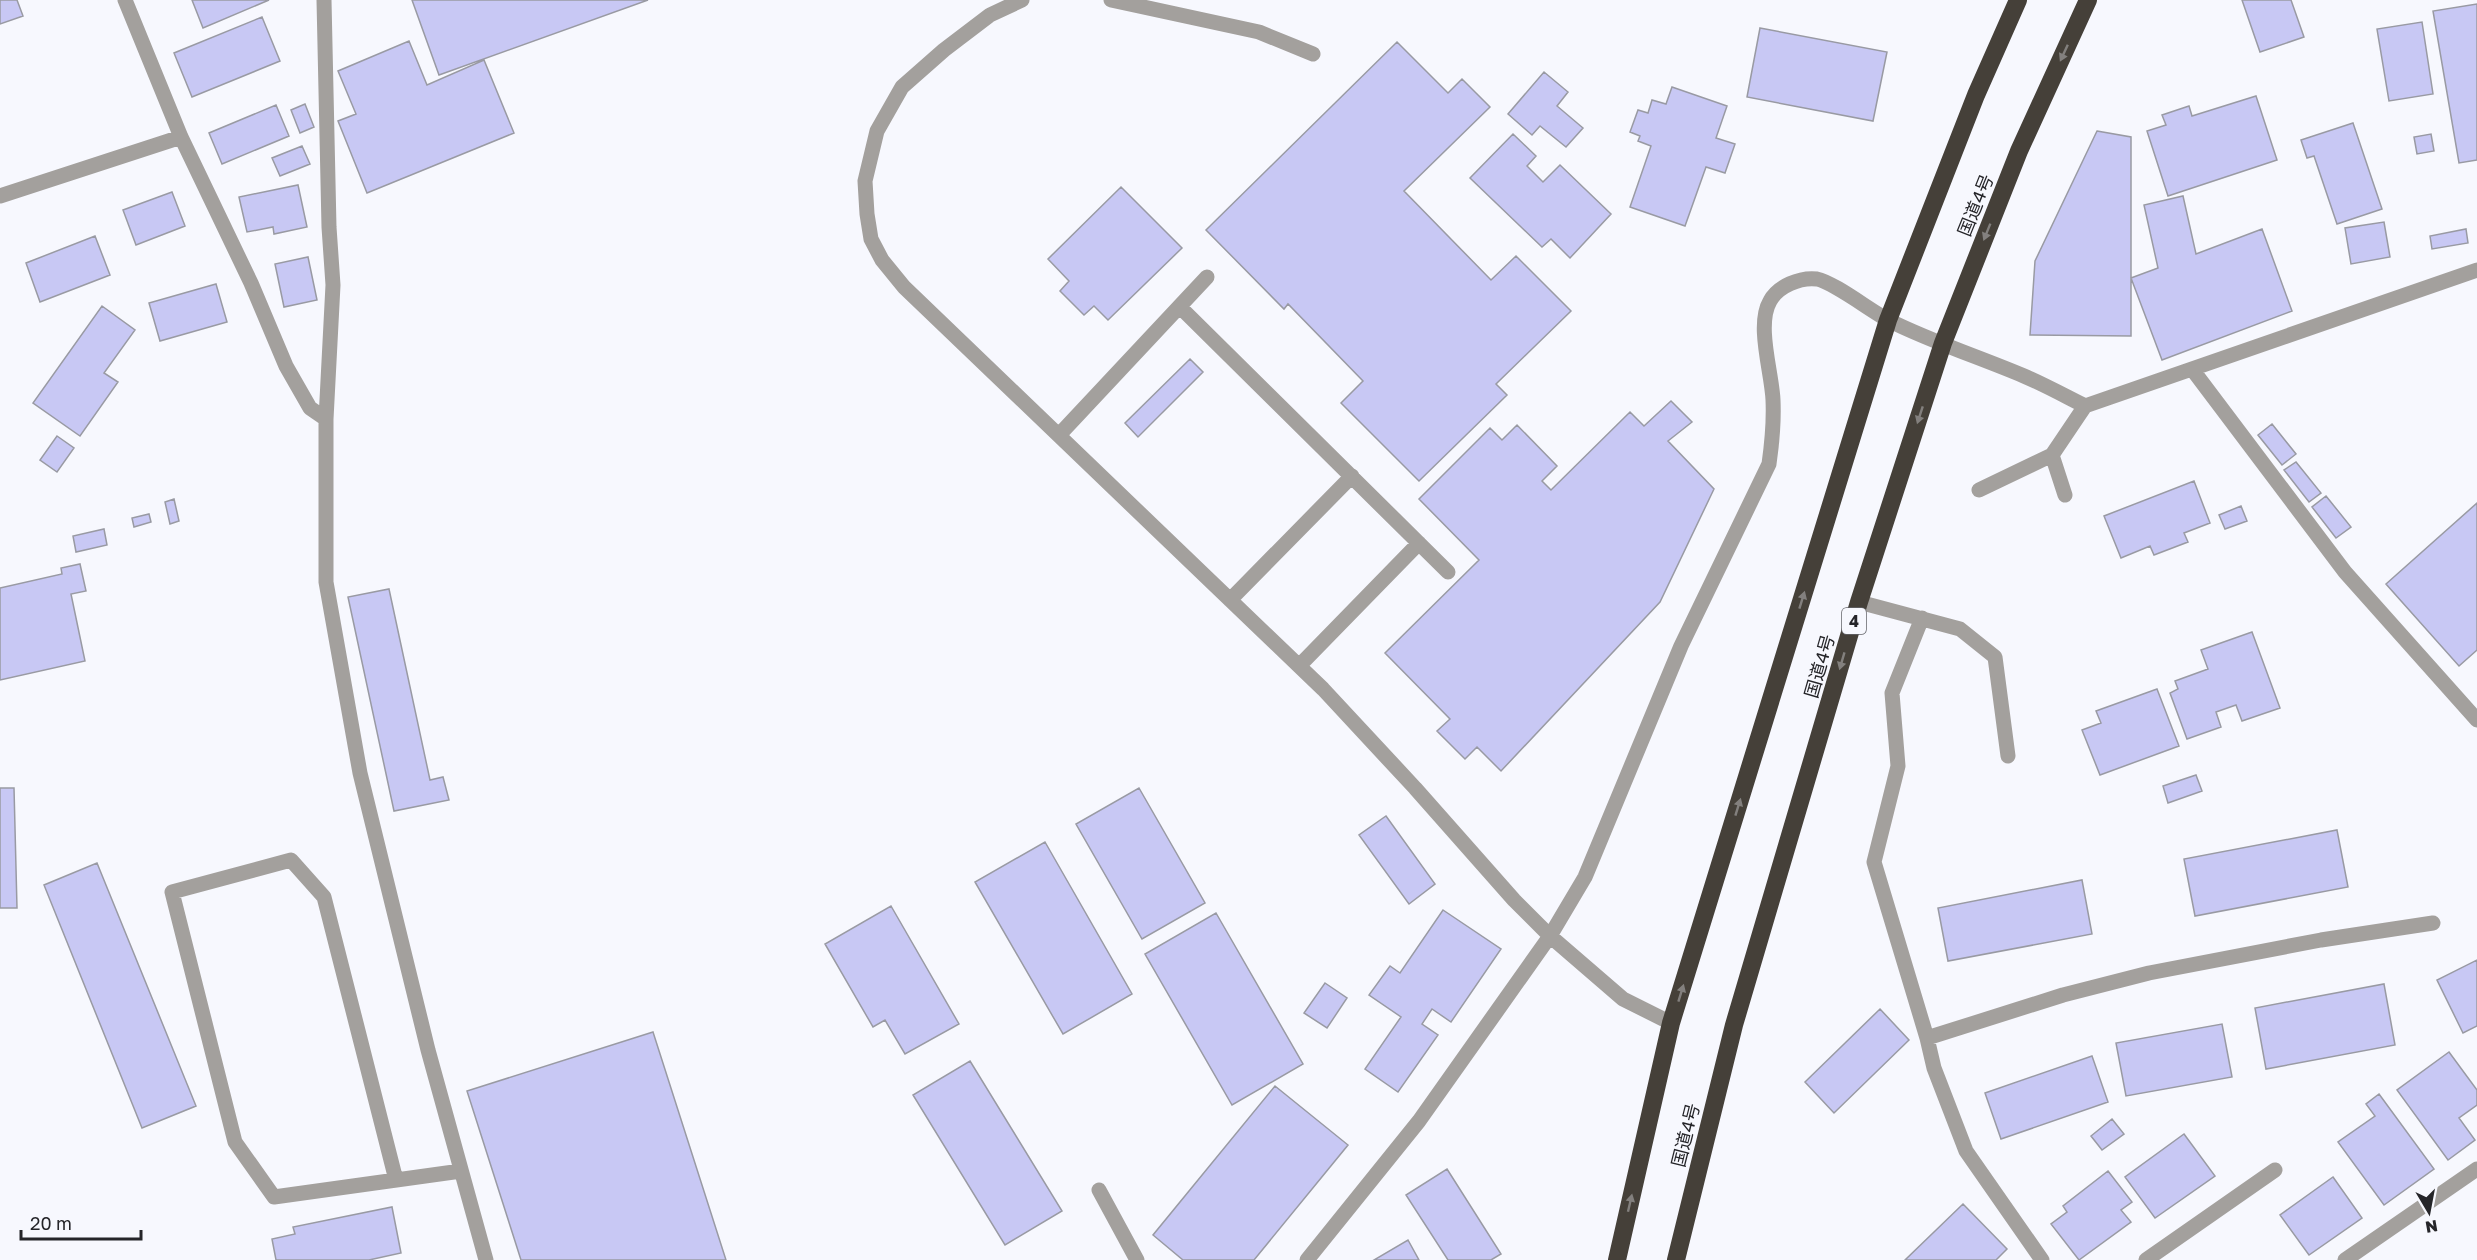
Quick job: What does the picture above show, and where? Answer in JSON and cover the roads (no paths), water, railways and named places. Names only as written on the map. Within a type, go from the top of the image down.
[{"type":"highway","name":"国道4号","points":[[1617,1260],[1671,1023],[1888,320],[1976,95],[2018,0]]},
{"type":"highway","name":"国道4号","points":[[1676,1260],[1734,1025],[1860,602],[1943,343],[2019,151],[2088,0]]},
{"type":"street","points":[[125,0],[181,137],[251,284],[286,366],[310,408],[326,418]]},
{"type":"street","points":[[324,0],[329,227],[333,285],[326,418],[327,582],[360,773],[428,1050],[485,1260]]},
{"type":"street","points":[[1022,0],[990,15],[944,50],[902,87],[877,131],[865,181],[871,239],[882,260],[904,287],[1299,666],[1415,788],[1514,900],[1550,936],[1623,999],[1671,1023]]},
{"type":"street","points":[[1111,0],[1259,32],[1313,54]]},
{"type":"street","points":[[0,196],[181,137]]},
{"type":"street","points":[[1979,490],[2052,455],[2085,406],[2477,270]]},
{"type":"street","points":[[1059,435],[1207,277]]},
{"type":"street","points":[[1307,1260],[1419,1121],[1550,936],[1585,877],[1681,646],[1769,464],[1773,436],[1773,398],[1765,314],[1770,301],[1786,285],[1803,279],[1820,280],[1888,320],[2025,376],[2085,406]]},
{"type":"street","points":[[1180,306],[1448,572]]},
{"type":"street","points":[[2192,369],[2345,572],[2477,720]]},
{"type":"street","points":[[2052,455],[2065,495]]},
{"type":"street","points":[[1230,600],[1352,476]]},
{"type":"street","points":[[1299,666],[1419,543]]},
{"type":"street","points":[[1860,602],[1960,629],[1995,657],[2008,756]]},
{"type":"street","points":[[1922,618],[1892,693],[1898,766],[1874,861],[1934,1068],[1966,1151],[2042,1260]]},
{"type":"street","points":[[396,1180],[324,897],[291,860],[172,892],[235,1142],[274,1197],[461,1171]]},
{"type":"street","points":[[1927,1038],[2063,995],[2149,974],[2321,940],[2433,923]]},
{"type":"street","points":[[2345,1260],[2477,1169]]},
{"type":"street","points":[[2145,1260],[2275,1170]]},
{"type":"street","points":[[1099,1190],[1137,1260]]}]
